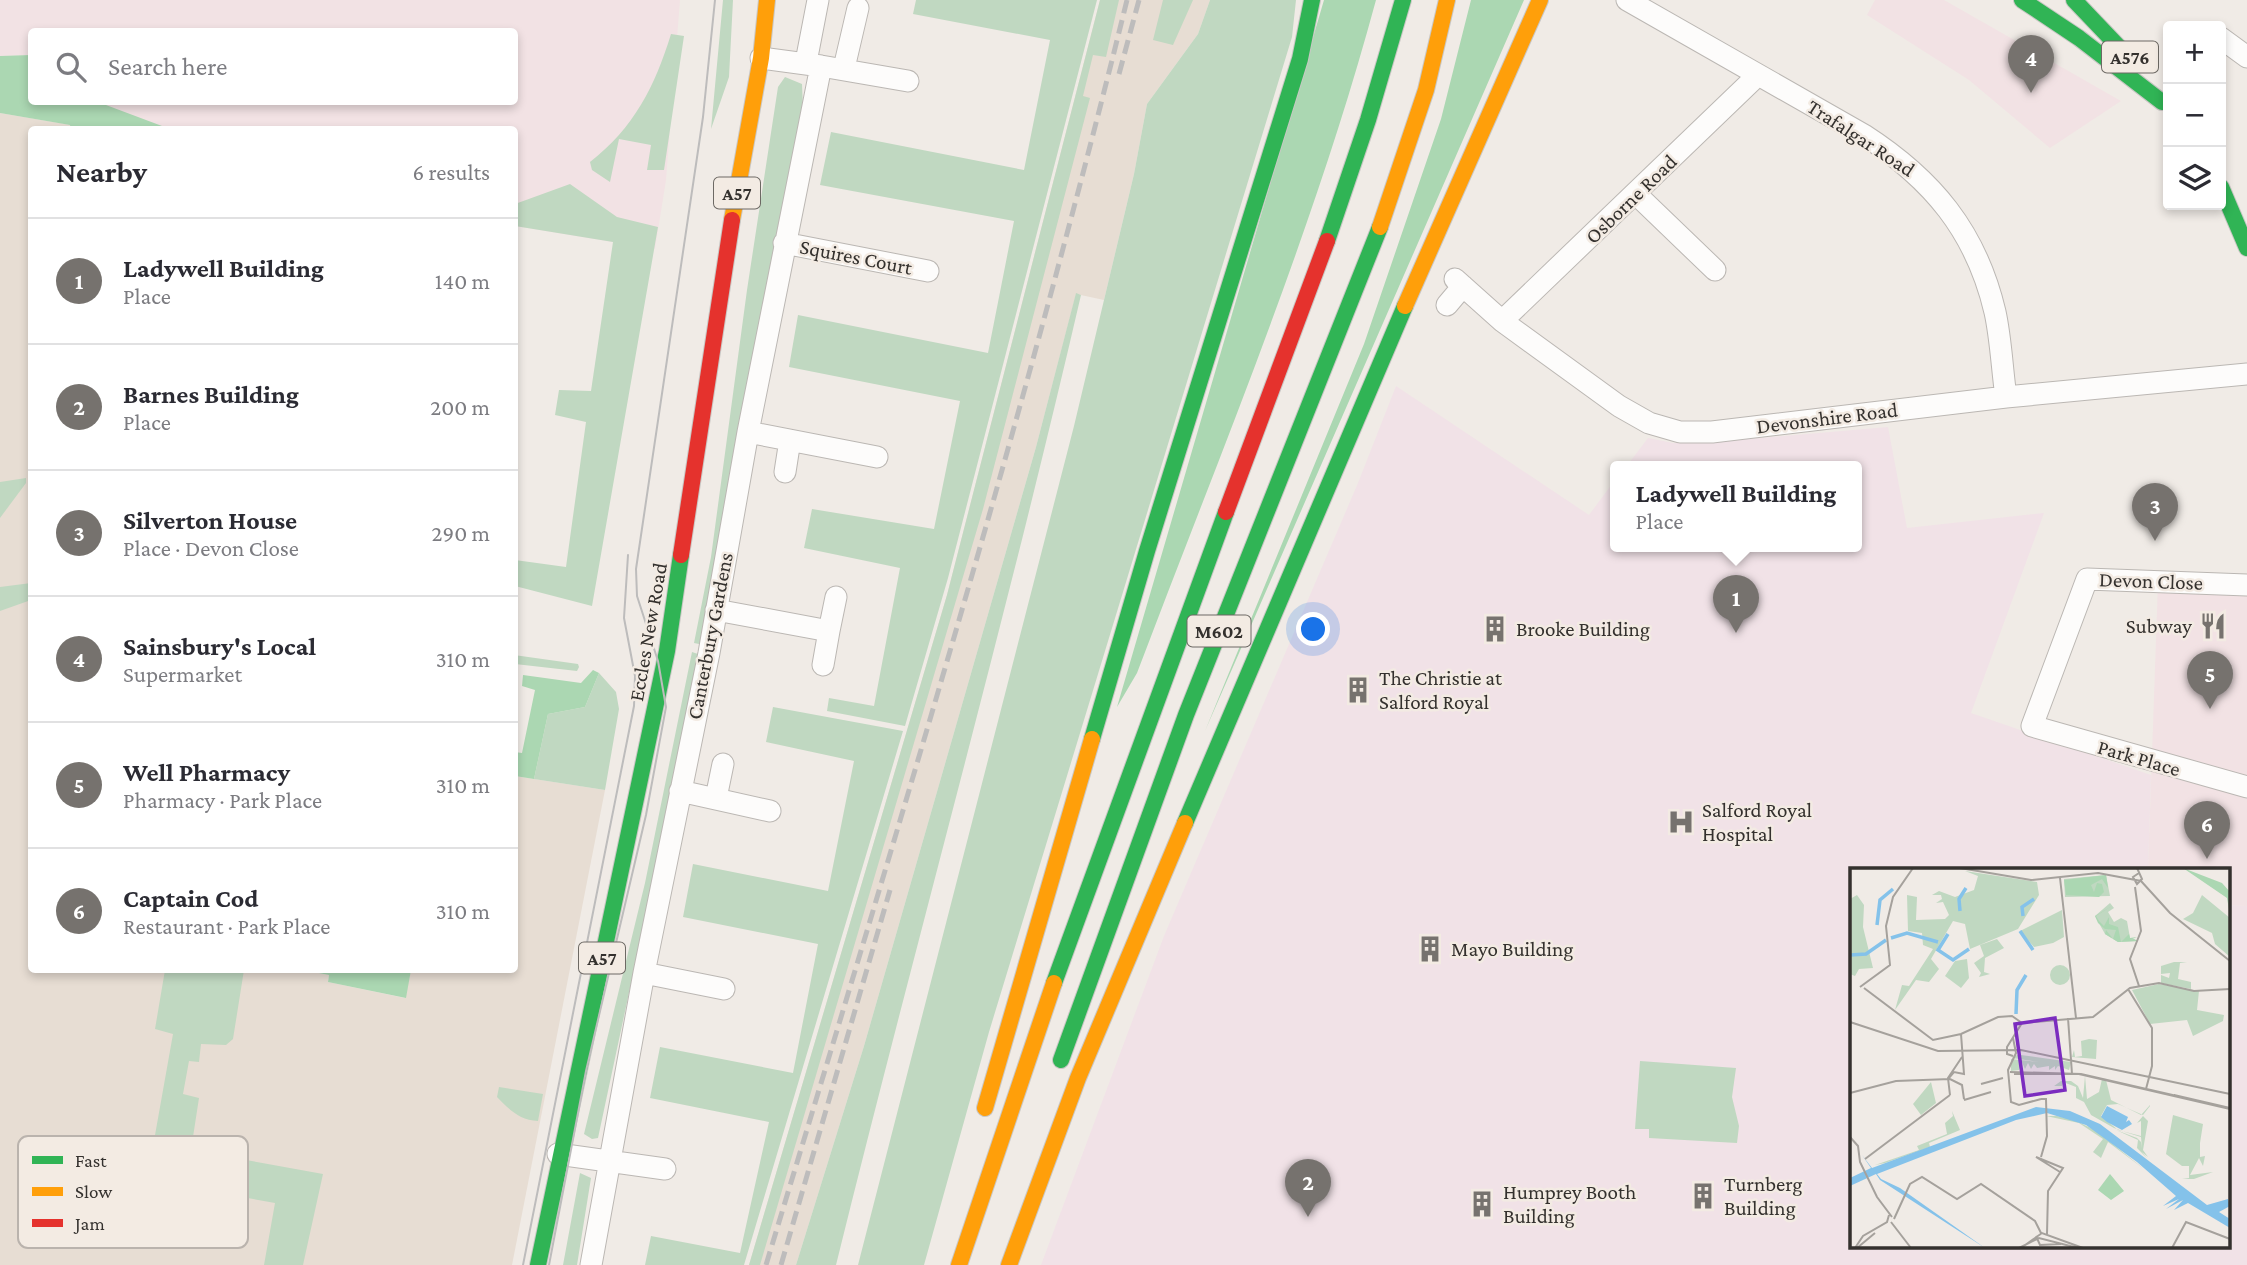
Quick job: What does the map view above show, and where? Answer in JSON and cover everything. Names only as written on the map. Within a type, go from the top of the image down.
[{"type":"main road","name":"Eccles New Road","points":[[537,1265],[558,1154],[669,640],[730,229],[761,58],[766,0]]},
{"type":"main road","points":[[981,1122],[1147,551],[1300,59],[1312,0]]},
{"type":"main road","name":"M602","points":[[959,1265],[1080,905],[1307,293],[1382,79],[1403,0]]},
{"type":"main road","name":"M602","points":[[1056,1076],[1186,715],[1390,202],[1426,90],[1447,0]]},
{"type":"main road","name":"A576","points":[[2022,0],[2078,38],[2163,104]]},
{"type":"main road","name":"A576","points":[[2074,0],[2130,58],[2163,103]]},
{"type":"main road","name":"M602","points":[[1009,1265],[1079,1079],[1157,889],[1474,146],[1539,1]]},
{"type":"main road","points":[[2226,199],[2247,247]]},
{"type":"main road","points":[[994,1265],[1019,1189]]},
{"type":"main road","points":[[944,1265],[949,1243]]},
{"type":"street","name":"Canterbury Gardens","points":[[591,1265],[644,973],[716,610],[784,243],[813,64],[818,0]]},
{"type":"street","name":"Trafalgar Road","points":[[1627,0],[1899,158],[1924,179],[1948,208],[1983,274],[1991,300],[2006,397]]},
{"type":"street","points":[[844,68],[858,8]]},
{"type":"street","points":[[2226,42],[2247,57]]},
{"type":"street","points":[[761,58],[844,68],[908,81]]},
{"type":"street","name":"Osborne Road","points":[[1502,321],[1758,75]]},
{"type":"street","points":[[1636,194],[1715,270]]},
{"type":"street","name":"Squires Court","points":[[784,243],[928,271]]},
{"type":"street","name":"Devonshire Road","points":[[1447,305],[1459,283],[1502,321],[1619,406],[1649,423],[1680,432],[1712,432],[2006,397],[2247,374]]},
{"type":"street","points":[[748,432],[877,457]]},
{"type":"street","points":[[785,472],[790,440]]},
{"type":"street","name":"Devon Close","points":[[2032,726],[2087,579],[2247,585]]},
{"type":"street","points":[[823,665],[836,597]]},
{"type":"street","points":[[716,610],[829,632]]},
{"type":"street","name":"Park Place","points":[[2032,726],[2247,787]]},
{"type":"street","points":[[716,799],[723,764]]},
{"type":"street","points":[[680,791],[770,811]]},
{"type":"street","points":[[644,973],[723,989]]},
{"type":"street","points":[[558,1154],[665,1169]]},
{"type":"shaded area","points":[[0,0],[680,0],[666,180],[655,249],[518,226],[518,126],[144,126],[101,105],[518,105],[518,28],[28,28],[28,55],[0,56]]},
{"type":"shaded area","points":[[1100,0],[1210,0],[1198,34],[1147,104],[1134,174],[1104,300],[1076,294],[1036,447],[864,1046],[796,1265],[749,1265],[947,595]]},
{"type":"shaded area","points":[[1875,0],[1944,0],[2121,101],[2050,148],[1969,80],[1867,15]]},
{"type":"shaded area","points":[[0,113],[71,125],[28,126],[28,973],[319,973],[329,975],[328,982],[405,998],[410,973],[518,973],[518,776],[605,790],[512,1265],[0,1265]]},
{"type":"shaded area","name":"Salford Royal Hospital","points":[[1396,386],[1589,515],[1610,487],[1610,552],[1862,552],[1862,461],[1631,461],[1648,438],[1673,443],[1712,442],[1888,427],[1907,528],[2044,513],[1971,713],[2151,775],[2148,868],[1850,868],[1850,1248],[2230,1248],[2230,905],[2247,906],[2247,1265],[1041,1265],[1164,936],[1358,483]]},
{"type":"shaded area","points":[[2158,582],[2247,587],[2247,906],[2230,905],[2230,868],[2148,868]]},
{"type":"green space","points":[[723,0],[733,0],[729,77],[711,129]]},
{"type":"green space","points":[[916,0],[1097,0],[948,578],[905,726],[827,711],[829,698],[874,706],[900,568],[804,548],[812,509],[934,529],[960,401],[789,367],[798,315],[988,353],[1014,221],[820,185],[831,132],[1024,170],[1050,40],[913,14]]},
{"type":"green space","points":[[1100,0],[1119,0],[1106,57],[1093,55],[1083,96],[1090,98],[983,509],[760,1265],[749,1265],[947,595]]},
{"type":"green space","points":[[1163,0],[1193,0],[1173,45],[1153,40]]},
{"type":"green space","points":[[1210,0],[1296,0],[1292,37],[989,1032],[924,1265],[858,1265],[1074,426],[1134,174],[1147,104],[1198,34]]},
{"type":"green space","points":[[1324,0],[1376,0],[1324,171],[1265,340],[1137,673],[1117,707]]},
{"type":"green space","points":[[1471,0],[1524,0],[1205,731],[1364,344],[1441,119]]},
{"type":"green space","points":[[671,34],[684,36],[664,170],[647,170],[651,145],[619,139],[610,182],[592,170],[590,162],[619,135],[641,105],[658,71]]},
{"type":"green space","points":[[28,55],[28,105],[106,105],[162,126],[70,126],[0,113],[0,56]]},
{"type":"green space","points":[[785,77],[802,84],[803,108],[704,645],[694,643],[711,557],[778,87]]},
{"type":"green space","points":[[570,184],[617,217],[658,227],[592,606],[518,587],[518,560],[566,567],[586,422],[555,415],[559,390],[591,391],[613,242],[518,226],[518,203]]},
{"type":"green space","points":[[1076,293],[1081,295],[1052,417],[836,1265],[796,1265],[864,1046],[1036,447]]},
{"type":"green space","points":[[26,478],[26,483],[0,518],[0,482]]},
{"type":"green space","points":[[28,583],[28,601],[0,611],[0,587]]},
{"type":"green space","points":[[692,652],[701,655],[598,1138],[592,1139],[584,1134],[645,883]]},
{"type":"green space","points":[[518,656],[578,664],[577,671],[518,664]]},
{"type":"green space","points":[[593,670],[599,673],[585,707],[548,714],[534,779],[518,776],[518,752],[522,753],[535,690],[522,686],[523,675],[581,683]]},
{"type":"green space","points":[[599,673],[616,692],[619,709],[605,790],[534,779],[548,714],[585,707]]},
{"type":"green space","points":[[773,707],[903,731],[744,1265],[645,1265],[651,1236],[740,1253],[769,1122],[650,1098],[660,1047],[793,1073],[818,944],[683,917],[693,864],[828,891],[854,761],[766,742]]},
{"type":"green space","points":[[164,973],[244,973],[233,1039],[226,1045],[201,1044],[199,1062],[189,1061],[183,1094],[199,1098],[193,1136],[155,1136],[173,1034],[155,1029]]},
{"type":"green space","points":[[319,973],[410,973],[406,998],[328,982],[329,975]]},
{"type":"green space","points":[[1640,1061],[1736,1068],[1732,1097],[1739,1126],[1737,1143],[1649,1138],[1649,1129],[1635,1129]]},
{"type":"green space","points":[[499,1087],[543,1094],[538,1121],[525,1119],[511,1110],[497,1097]]},
{"type":"green space","points":[[248,1160],[323,1174],[303,1265],[264,1265],[275,1203],[248,1198]]},
{"type":"green space","points":[[580,1173],[591,1178],[577,1265],[563,1265]]},
{"type":"tram line","points":[[549,1265],[586,1071],[646,815],[666,707],[658,661],[637,596],[636,569],[703,117],[715,0]]},
{"type":"tram line","points":[[523,1265],[634,706],[635,676],[624,618],[628,555]]},
{"type":"railway","points":[[766,1265],[955,635],[1044,318],[1127,0]]},
{"type":"railway","points":[[1119,74],[1139,0]]},
{"type":"railway","points":[[781,1265],[890,890]]},
{"type":"traffic: fast","points":[[1092,739],[1147,551],[1300,59],[1312,0]]},
{"type":"traffic: fast","points":[[1327,241],[1368,120],[1403,0]]},
{"type":"traffic: fast","points":[[2022,0],[2079,38],[2162,102]]},
{"type":"traffic: fast","points":[[2074,0],[2135,64]]},
{"type":"traffic: fast","points":[[2226,199],[2247,248]]},
{"type":"traffic: fast","points":[[1061,1060],[1186,715],[1380,227]]},
{"type":"traffic: fast","points":[[1185,823],[1405,306]]},
{"type":"traffic: fast","points":[[1054,983],[1226,512]]},
{"type":"traffic: fast","points":[[538,1265],[667,651],[681,555]]},
{"type":"traffic: slow","points":[[732,220],[761,58],[767,0]]},
{"type":"traffic: slow","points":[[1380,227],[1426,90],[1447,0]]},
{"type":"traffic: slow","points":[[1405,306],[1540,0]]},
{"type":"traffic: slow","points":[[985,1108],[1092,739]]},
{"type":"traffic: slow","points":[[1009,1265],[1078,1078],[1185,823]]},
{"type":"traffic: slow","points":[[959,1265],[1054,983]]},
{"type":"traffic: jam","points":[[681,555],[732,220]]},
{"type":"traffic: jam","points":[[1226,512],[1327,241]]},
{"type":"place","name":"Sainsbury's Local","points":[[2031,93]]},
{"type":"place","name":"Silverton House","points":[[2155,541]]},
{"type":"place","name":"Subway","points":[[2213,626]]},
{"type":"place","name":"Brooke Building","points":[[1495,629]]},
{"type":"place","name":"Ladywell Building","points":[[1736,633]]},
{"type":"place","name":"The Christie at Salford Royal","points":[[1358,690]]},
{"type":"place","name":"Well Pharmacy","points":[[2210,709]]},
{"type":"place","name":"Salford Royal Hospital","points":[[1681,822]]},
{"type":"place","name":"Captain Cod","points":[[2207,859]]},
{"type":"place","name":"Mayo Building","points":[[1430,949]]},
{"type":"place","name":"Turnberg Building","points":[[1703,1196]]},
{"type":"place","name":"Humprey Booth Building","points":[[1482,1204]]},
{"type":"place","name":"Barnes Building","points":[[1308,1217]]}]
